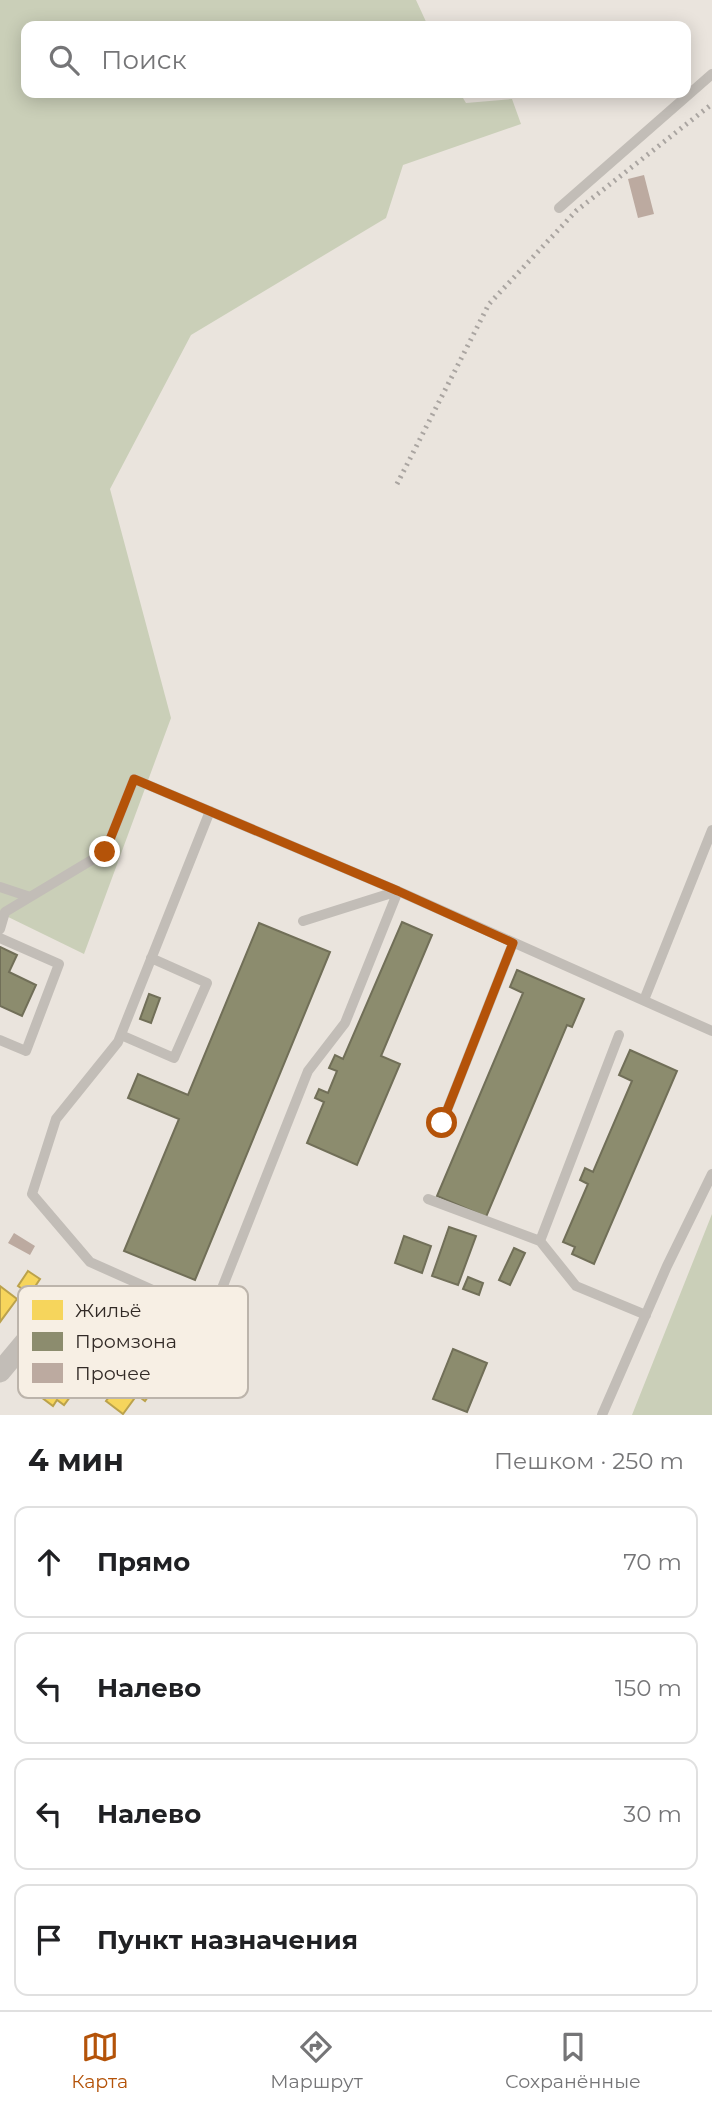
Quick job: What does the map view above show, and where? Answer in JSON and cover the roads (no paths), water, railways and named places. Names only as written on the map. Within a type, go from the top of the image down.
[{"type":"street","points":[[0,1372],[18,1350]]},
{"type":"lane","points":[[691,92],[712,74]]},
{"type":"lane","points":[[559,208],[685,98]]},
{"type":"lane","points":[[0,929],[5,912],[105,852],[134,779],[398,891],[712,1031]]},
{"type":"lane","points":[[144,1286],[90,1262],[32,1194],[56,1119],[118,1042],[210,811]]},
{"type":"lane","points":[[644,1000],[712,830]]},
{"type":"lane","points":[[0,887],[30,897]]},
{"type":"lane","points":[[303,921],[398,891]]},
{"type":"lane","points":[[223,1286],[308,1071],[345,1023],[398,891]]},
{"type":"lane","points":[[0,938],[59,964],[26,1051],[0,1040]]},
{"type":"lane","points":[[442,1123],[513,943]]},
{"type":"lane","points":[[121,1035],[174,1058],[207,982],[151,958]]},
{"type":"lane","points":[[540,1241],[619,1035]]},
{"type":"lane","points":[[602,1415],[712,1174]]},
{"type":"lane","points":[[428,1199],[540,1241],[576,1286],[646,1315]]},
{"type":"railway","points":[[397,484],[489,304],[576,211],[712,104]]}]
